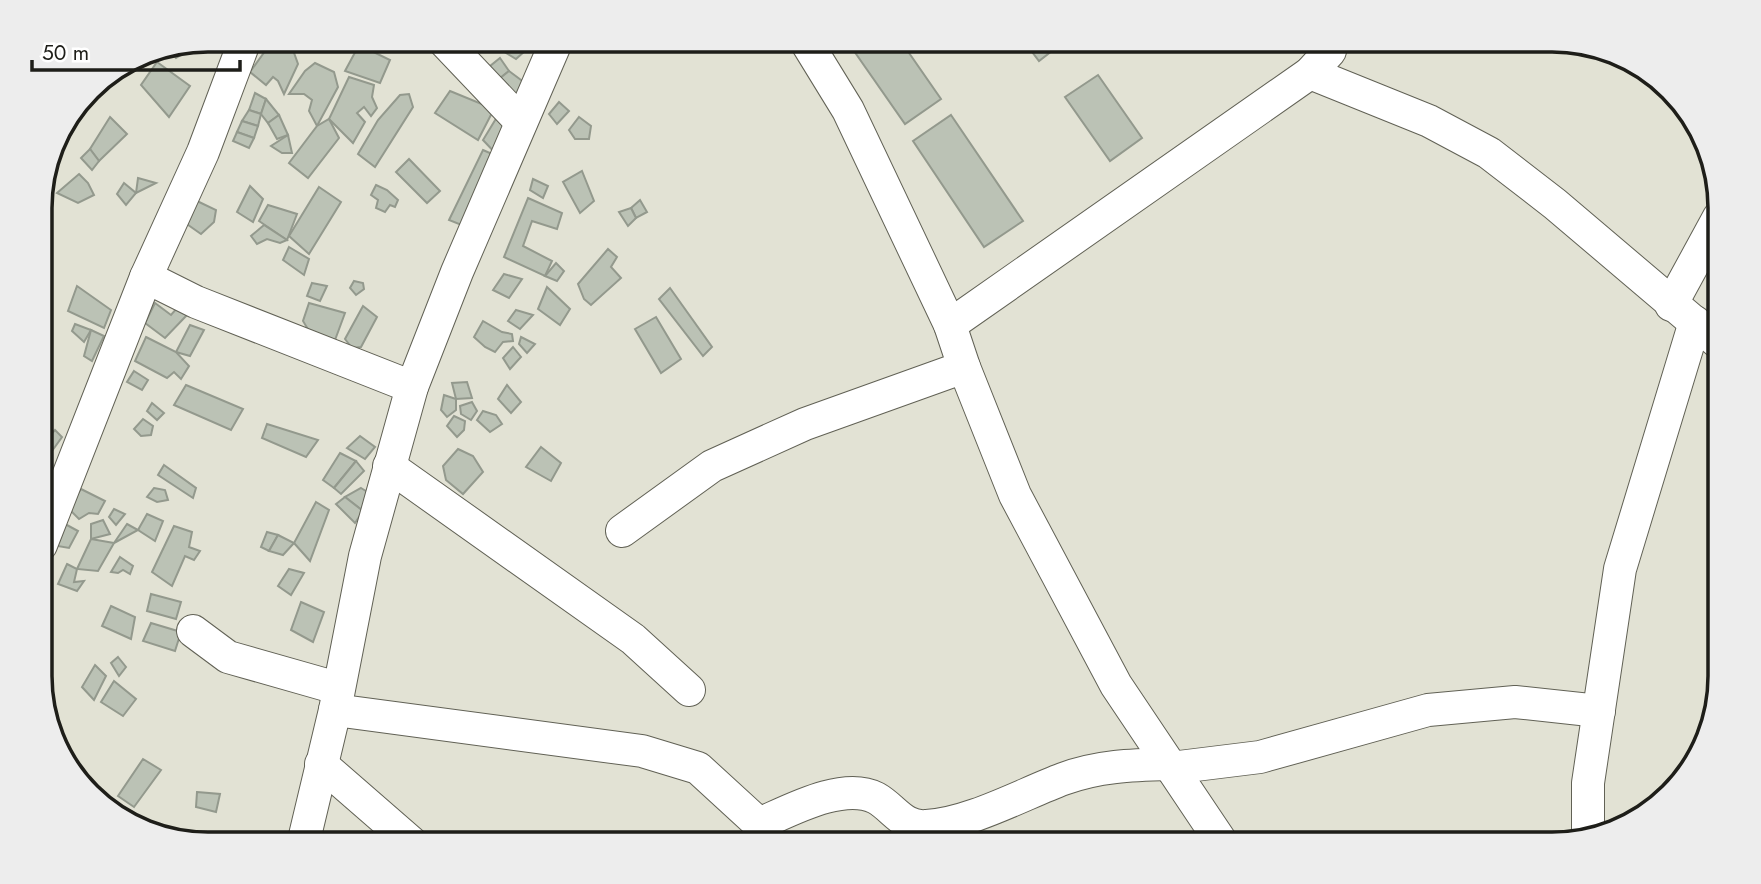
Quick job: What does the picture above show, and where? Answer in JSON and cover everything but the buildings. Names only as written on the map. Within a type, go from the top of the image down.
[{"type":"street","points":[[950,325],[1310,73],[1329,52]]},
{"type":"street","points":[[52,516],[146,277],[203,152],[240,53]]},
{"type":"street","points":[[455,53],[521,122]]},
{"type":"street","points":[[306,832],[365,555],[412,387],[457,272],[551,53]]},
{"type":"street","points":[[813,53],[848,110],[950,325],[1015,495],[1116,685],[1214,831]]},
{"type":"street","points":[[1310,73],[1429,121],[1489,153],[1555,204],[1708,334]]},
{"type":"street","points":[[1588,828],[1588,783],[1620,569],[1683,313],[1708,246]]},
{"type":"street","points":[[146,277],[195,302],[412,387]]},
{"type":"street","points":[[622,531],[712,466],[805,424],[964,367]]},
{"type":"street","points":[[389,466],[633,639],[689,690]]},
{"type":"street","points":[[193,631],[228,657],[336,699],[642,751],[698,768],[763,832]]},
{"type":"street","points":[[769,832],[818,798],[868,795],[905,822],[925,827],[1007,803],[1065,778],[1116,765],[1170,766],[1260,757],[1428,710],[1515,702],[1599,711]]},
{"type":"street","points":[[321,764],[399,832]]}]
